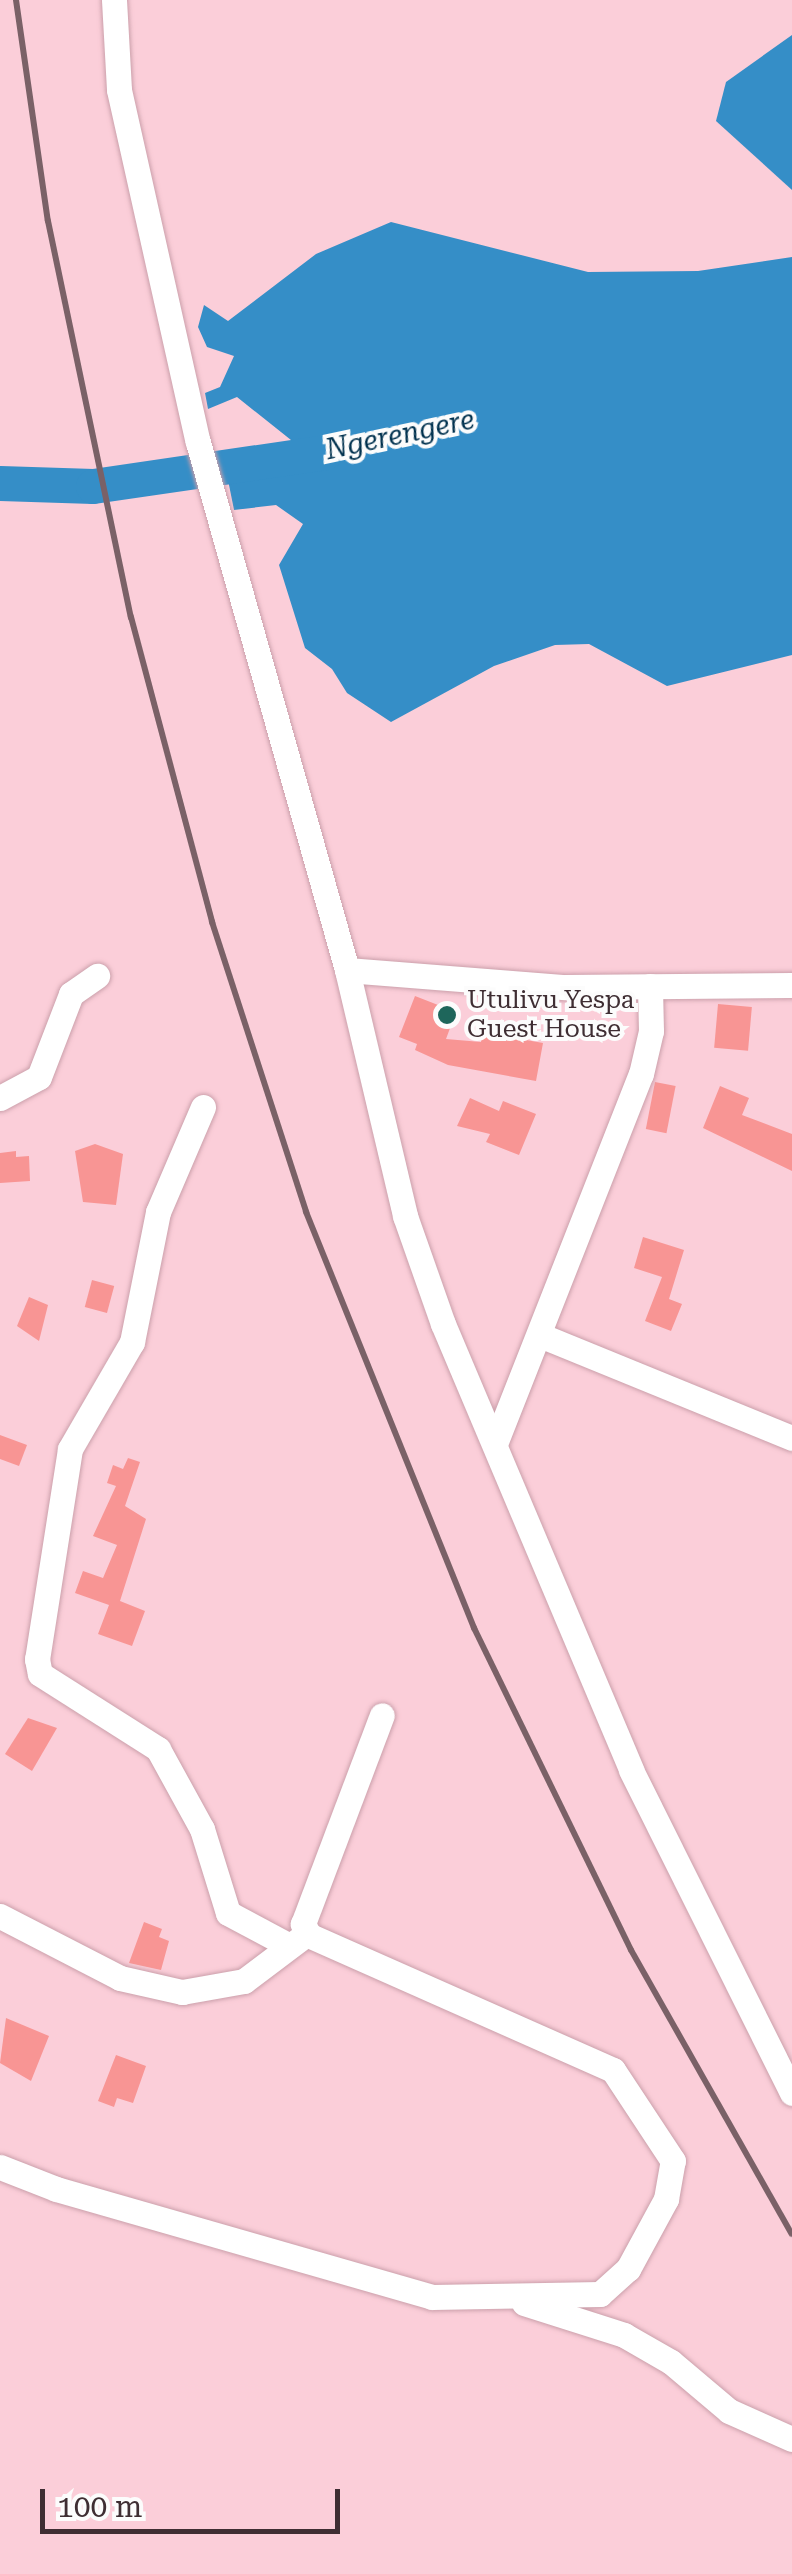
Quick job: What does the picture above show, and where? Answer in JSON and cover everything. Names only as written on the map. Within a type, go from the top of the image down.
[{"type":"street","points":[[114,0],[119,90],[198,442],[347,970],[405,1216],[630,1770],[792,2093]]},
{"type":"street","points":[[347,970],[565,987],[792,985]]},
{"type":"street","points":[[0,1098],[40,1076],[71,994],[97,976]]},
{"type":"street","points":[[495,1444],[542,1336],[641,1074],[651,1030],[650,986]]},
{"type":"street","points":[[0,2167],[56,2189],[409,2292],[463,2301],[600,2294],[628,2269],[666,2200],[673,2161],[614,2070],[228,1913],[202,1829],[158,1749],[40,1674],[37,1659],[70,1450],[132,1342],[158,1212],[204,1108]]},
{"type":"street","points":[[542,1336],[792,1438]]},
{"type":"street","points":[[0,1916],[120,1978],[182,1992],[244,1981],[297,1940],[305,1906],[382,1714]]},
{"type":"street","points":[[510,2299],[624,2335],[671,2362],[730,2411],[792,2438]]},
{"type":"water","points":[[792,35],[792,190],[716,121],[726,82]]},
{"type":"water","points":[[391,222],[588,272],[698,271],[792,257],[792,655],[667,686],[589,644],[555,645],[494,666],[391,722],[347,693],[332,669],[305,648],[279,565],[303,524],[276,505],[234,510],[226,470],[279,464],[291,440],[237,397],[208,409],[205,393],[220,387],[234,356],[207,347],[198,327],[204,305],[228,321],[316,254]]},
{"type":"building","points":[[415,996],[456,1012],[446,1039],[481,1042],[482,1032],[543,1043],[536,1081],[448,1065],[415,1050],[417,1044],[399,1037]]},
{"type":"building","points":[[718,1004],[752,1007],[748,1051],[714,1048]]},
{"type":"building","points":[[655,1082],[676,1086],[666,1133],[646,1129]]},
{"type":"building","points":[[720,1086],[749,1098],[742,1115],[792,1134],[792,1171],[703,1128]]},
{"type":"building","points":[[470,1098],[499,1111],[503,1101],[536,1114],[519,1155],[486,1142],[490,1134],[457,1126]]},
{"type":"building","points":[[95,1144],[123,1154],[116,1205],[83,1202],[75,1151]]},
{"type":"building","points":[[16,1151],[16,1157],[29,1156],[30,1181],[0,1183],[0,1153]]},
{"type":"building","points":[[643,1237],[684,1250],[669,1299],[682,1304],[671,1331],[645,1321],[662,1277],[634,1268]]},
{"type":"building","points":[[92,1280],[114,1286],[107,1313],[85,1307]]},
{"type":"building","points":[[29,1297],[48,1305],[39,1341],[17,1326]]},
{"type":"building","points":[[0,1435],[27,1445],[19,1466],[0,1459]]},
{"type":"building","points":[[128,1458],[140,1462],[125,1506],[146,1519],[120,1601],[145,1611],[132,1646],[98,1634],[109,1605],[75,1593],[83,1571],[103,1578],[117,1545],[93,1536],[116,1486],[107,1483],[113,1465],[123,1469]]},
{"type":"building","points":[[28,1718],[57,1728],[32,1771],[5,1754]]},
{"type":"building","points":[[144,1922],[162,1929],[159,1937],[169,1941],[161,1970],[129,1963]]},
{"type":"building","points":[[6,2018],[49,2036],[31,2081],[0,2063]]},
{"type":"building","points":[[116,2055],[146,2066],[133,2103],[117,2098],[114,2107],[98,2101]]},
{"type":"waterway","name":"Ngerengere","points":[[0,483],[93,486],[326,452]]},
{"type":"railway","points":[[16,0],[48,221],[131,617],[212,922],[306,1212],[474,1628],[631,1950],[792,2234]]},
{"type":"place","name":"Utulivu Yespa Guest House","points":[[447,1015]]}]
